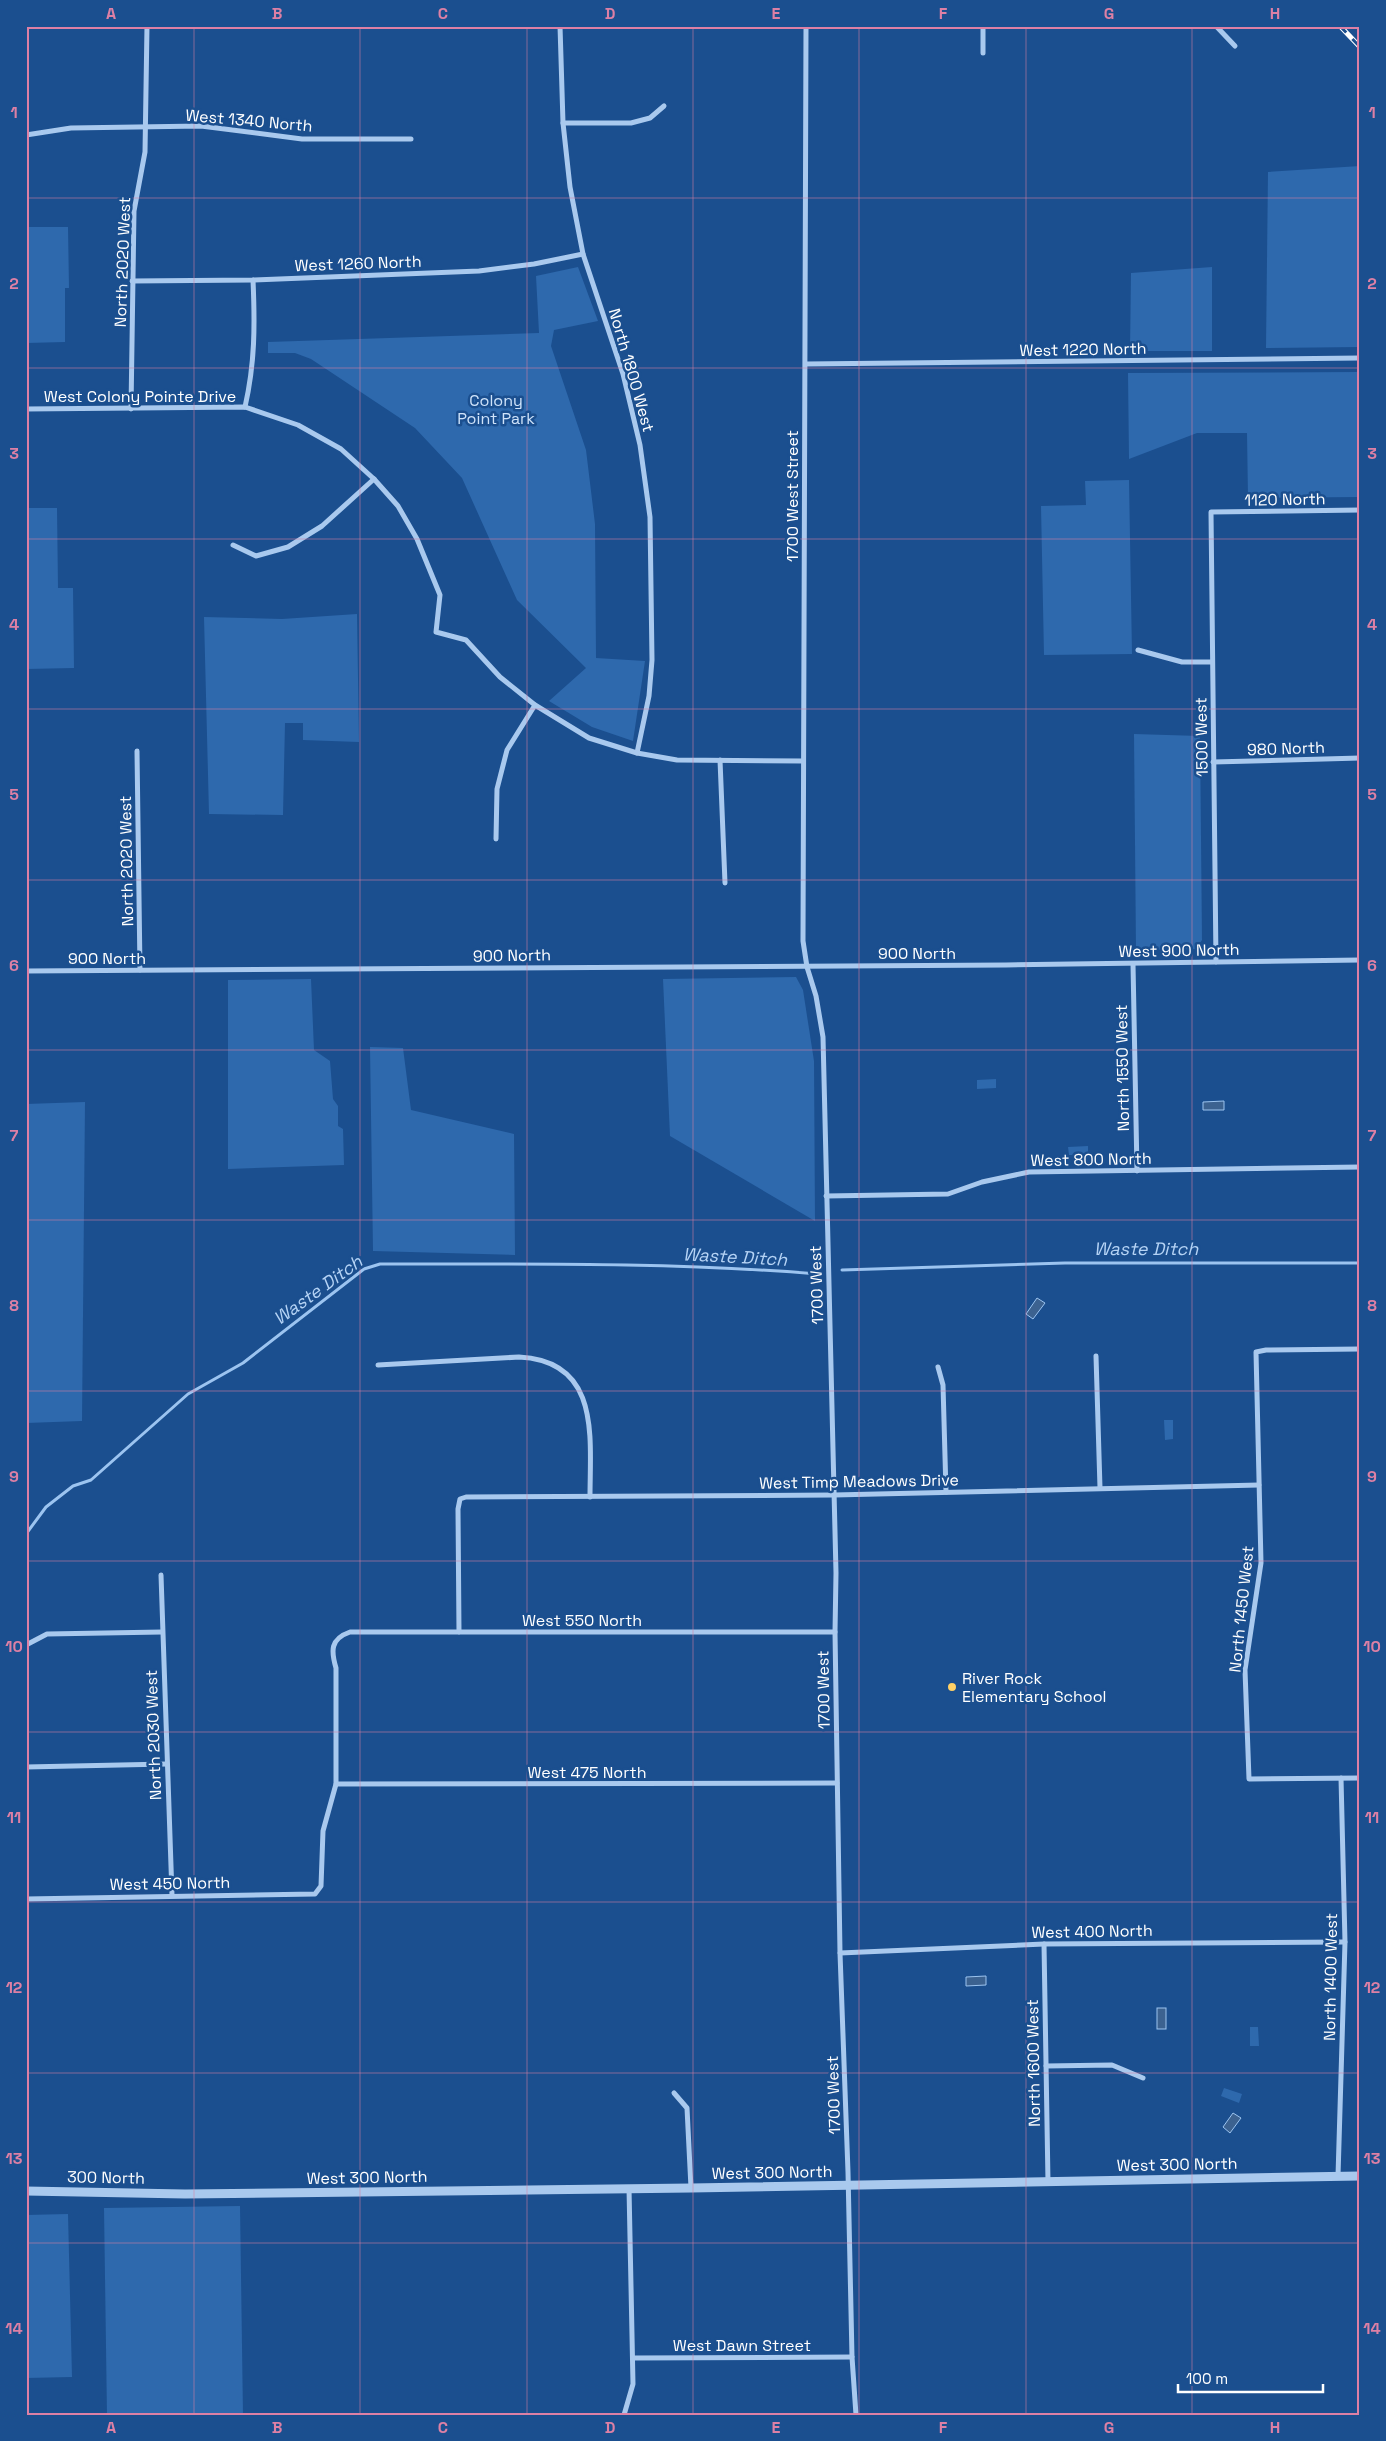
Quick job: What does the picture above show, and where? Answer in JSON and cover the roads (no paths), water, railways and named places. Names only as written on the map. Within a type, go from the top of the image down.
[{"type":"street","name":"North 2020 West","points":[[131,409],[134,211],[145,152],[147,26]]},
{"type":"street","name":"North 1800 West","points":[[560,26],[563,123],[570,187],[583,254],[624,374],[640,445],[650,517],[652,660],[649,696],[637,753]]},
{"type":"street","name":"1700 West Street","points":[[806,26],[803,941],[807,967]]},
{"type":"street","points":[[983,26],[983,53]]},
{"type":"street","points":[[1216,26],[1235,46]]},
{"type":"street","points":[[563,123],[631,123],[650,118],[664,106]]},
{"type":"street","name":"West 1340 North","points":[[26,134],[71,128],[201,126],[302,139],[411,139]]},
{"type":"street","name":"West 1260 North","points":[[132,281],[253,280],[480,271],[534,264],[583,254]]},
{"type":"street","points":[[245,408],[252,377],[255,343],[253,280]]},
{"type":"street","name":"West 1220 North","points":[[806,364],[1360,358]]},
{"type":"street","name":"West Colony Pointe Drive","points":[[26,409],[245,408],[298,425],[341,449],[374,479],[398,506],[417,540],[440,596],[436,632],[466,640],[500,676],[535,705],[589,738],[637,753],[676,760],[803,761]]},
{"type":"street","points":[[233,545],[256,556],[288,547],[322,526],[374,479]]},
{"type":"street","name":"1120 North","points":[[1210,512],[1360,510]]},
{"type":"street","name":"1500 West","points":[[1210,512],[1216,962]]},
{"type":"street","points":[[1138,650],[1182,662],[1212,662]]},
{"type":"street","points":[[496,839],[497,789],[507,750],[535,705]]},
{"type":"street","name":"North 2020 West","points":[[137,751],[140,970]]},
{"type":"street","name":"980 North","points":[[1213,762],[1360,758]]},
{"type":"street","points":[[720,760],[724,883]]},
{"type":"street","name":"West 900 North","points":[[998,965],[1360,960]]},
{"type":"street","name":"North 1550 West","points":[[1133,964],[1137,1171]]},
{"type":"street","name":"900 North","points":[[26,971],[998,965]]},
{"type":"street","name":"1700 West","points":[[807,967],[816,996],[823,1037],[836,1573],[835,1632],[840,1953],[849,2185],[852,2357],[856,2415]]},
{"type":"street","name":"West 800 North","points":[[826,1196],[948,1194],[982,1182],[1029,1172],[1360,1167]]},
{"type":"street","name":"North 1450 West","points":[[1341,1778],[1249,1779],[1245,1670],[1260,1576],[1256,1352],[1266,1350],[1360,1349]]},
{"type":"street","points":[[1096,1356],[1100,1488]]},
{"type":"street","points":[[378,1365],[519,1357],[546,1361],[566,1373],[582,1394],[589,1416],[590,1497]]},
{"type":"street","points":[[938,1367],[943,1385],[946,1492]]},
{"type":"street","name":"West Timp Meadows Drive","points":[[459,1632],[460,1499],[466,1497],[834,1494],[1259,1485]]},
{"type":"street","name":"North 2030 West","points":[[161,1575],[172,1895]]},
{"type":"street","points":[[26,1645],[47,1634],[162,1632]]},
{"type":"street","name":"West 550 North","points":[[336,1784],[336,1668],[332,1655],[333,1644],[340,1636],[350,1632],[835,1632]]},
{"type":"street","points":[[26,1767],[167,1764]]},
{"type":"street","points":[[1341,1778],[1360,1778]]},
{"type":"street","name":"North 1400 West","points":[[1338,2176],[1345,1942],[1341,1778]]},
{"type":"street","name":"West 475 North","points":[[336,1784],[837,1784]]},
{"type":"street","name":"West 450 North","points":[[26,1899],[315,1894],[321,1886],[323,1831],[336,1784]]},
{"type":"street","name":"West 400 North","points":[[840,1953],[1044,1944],[1345,1942]]},
{"type":"street","name":"North 1600 West","points":[[1044,1944],[1048,2182]]},
{"type":"street","points":[[1046,2066],[1112,2065],[1143,2078]]},
{"type":"street","points":[[674,2093],[687,2108],[691,2188]]},
{"type":"street","name":"West 300 North","points":[[185,2194],[691,2188],[1360,2176]]},
{"type":"street","points":[[624,2415],[633,2384],[629,2188]]},
{"type":"street","name":"300 North","points":[[26,2191],[185,2194]]},
{"type":"street","name":"West Dawn Street","points":[[632,2358],[852,2357]]},
{"type":"waterway","name":"Waste Ditch","points":[[842,1270],[1065,1263],[1360,1263]]},
{"type":"waterway","name":"Waste Ditch","points":[[26,1534],[46,1507],[73,1486],[91,1480],[188,1394],[243,1363],[364,1269],[380,1264],[599,1264],[708,1267],[818,1274]]},
{"type":"railway","points":[[1340,26],[1360,47]]},
{"type":"place","name":"River Rock Elementary School","points":[[952,1687]]},
{"type":"park label","name":"Colony Point Park","points":[[496,409]]}]
